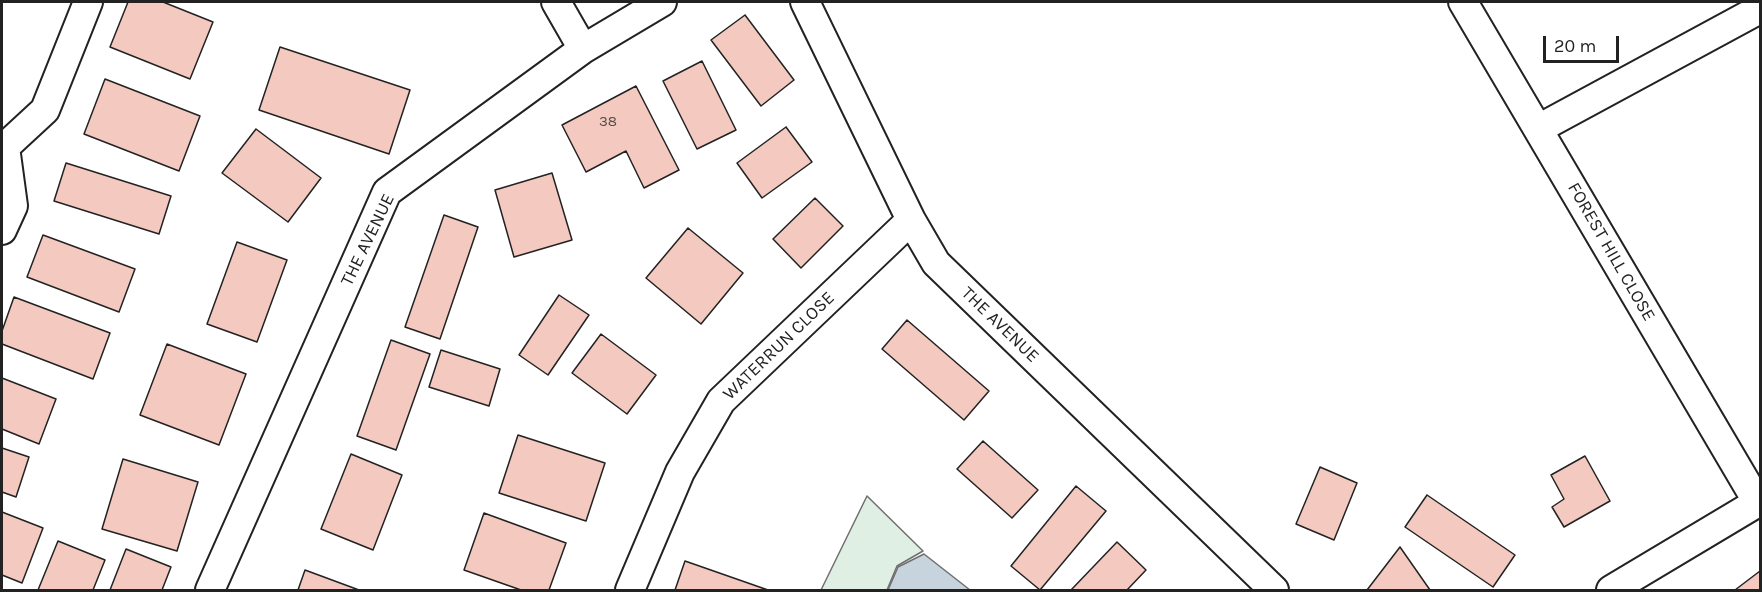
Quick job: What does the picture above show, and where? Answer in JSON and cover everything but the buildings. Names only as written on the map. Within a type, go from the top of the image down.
[{"type":"street","points":[[2,230],[13,206],[3,146],[45,110],[88,2]]},
{"type":"street","points":[[556,2],[583,49]]},
{"type":"street","name":"THE AVENUE","points":[[210,591],[387,192],[583,49],[662,2]]},
{"type":"street","name":"THE AVENUE","points":[[804,2],[911,220],[936,263],[1274,591]]},
{"type":"street","name":"FOREST HILL CLOSE","points":[[1463,2],[1759,502]]},
{"type":"street","points":[[1538,129],[1761,9]]},
{"type":"street","name":"WATERRUN CLOSE","points":[[630,591],[680,472],[721,401],[911,220]]},
{"type":"street","points":[[1611,591],[1759,502]]},
{"type":"green space","points":[[867,496],[923,551],[897,566],[887,590],[821,590]]},
{"type":"shaded area","points":[[924,554],[970,590],[888,590],[898,567]]}]
